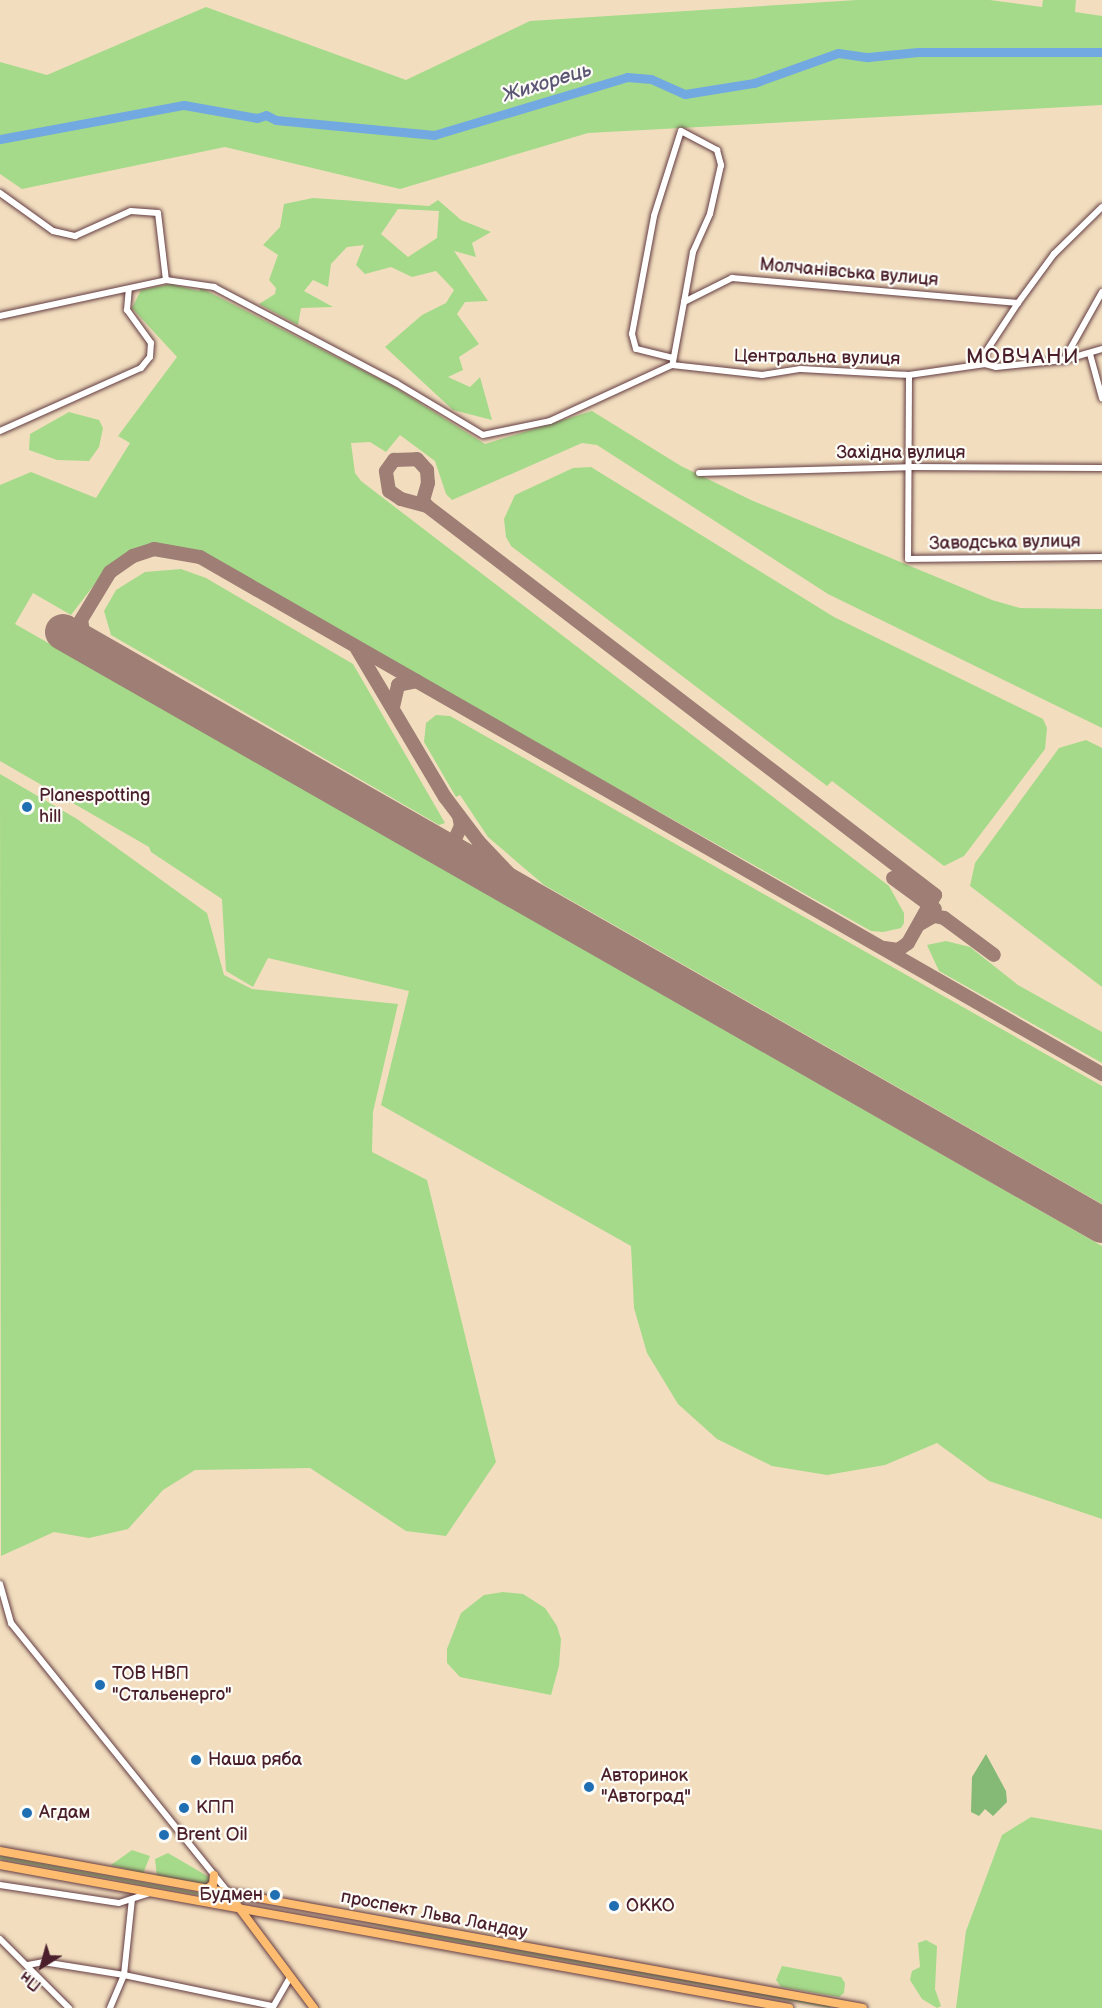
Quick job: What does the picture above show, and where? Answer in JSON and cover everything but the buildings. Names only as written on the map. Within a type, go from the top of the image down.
[{"type":"main road","name":"проспект Льва Ландау","points":[[0,1851],[833,2005],[863,2008]]},
{"type":"main road","name":"проспект Льва Ландау","points":[[0,1865],[789,2008]]},
{"type":"main road","points":[[207,1889],[213,1884],[213,1875]]},
{"type":"main road","points":[[228,1893],[243,1909],[314,2008]]},
{"type":"main road","points":[[345,1927],[347,1914]]},
{"type":"street","points":[[681,131],[717,150],[721,165],[710,213],[693,252],[673,362],[636,349],[632,334],[654,216],[681,131]]},
{"type":"street","points":[[0,193],[53,231],[75,236],[131,211],[158,213],[166,280]]},
{"type":"street","points":[[985,364],[985,353],[1054,254],[1102,207]]},
{"type":"street","name":"Молчанівська вулиця","points":[[684,302],[732,278],[1018,303]]},
{"type":"street","points":[[0,316],[166,280],[214,287],[396,383],[473,432],[499,435],[534,426],[673,362]]},
{"type":"street","points":[[0,432],[141,368],[150,357],[151,344],[127,310],[129,289]]},
{"type":"street","points":[[1064,360],[1102,292]]},
{"type":"street","name":"Центральна вулиця","points":[[673,362],[762,375],[801,369],[909,375],[985,364],[996,367],[1064,360],[1102,349]]},
{"type":"street","points":[[1090,354],[1102,398]]},
{"type":"street","points":[[908,467],[909,375]]},
{"type":"street","name":"Західна вулиця","points":[[699,473],[908,467],[1102,468]]},
{"type":"street","name":"Заводська вулиця","points":[[908,467],[908,559],[1102,557]]},
{"type":"street","points":[[0,1584],[11,1623],[228,1893]]},
{"type":"street","points":[[0,1885],[99,1901],[132,1899],[151,1892]]},
{"type":"street","points":[[110,2008],[124,1975],[132,1899]]},
{"type":"street","points":[[0,1940],[28,1965],[69,2008]]},
{"type":"street","points":[[28,1965],[43,1962],[124,1975],[273,2007],[290,1977]]},
{"type":"street","points":[[247,2008],[253,2001]]},
{"type":"green space","points":[[857,0],[990,0],[1042,7],[1043,0],[1076,0],[1075,12],[1102,16],[1102,105],[588,133],[400,189],[225,147],[22,189],[0,174],[0,62],[47,75],[206,7],[406,80],[530,21]]},
{"type":"green space","points":[[313,198],[429,206],[438,200],[461,220],[491,232],[472,243],[476,257],[454,251],[488,301],[465,302],[457,314],[479,344],[459,357],[463,370],[448,377],[470,387],[480,377],[492,420],[453,410],[385,347],[422,315],[446,303],[454,290],[436,271],[412,277],[391,267],[365,274],[356,265],[364,245],[347,247],[331,264],[328,287],[313,280],[304,291],[333,307],[301,308],[298,325],[259,304],[275,294],[276,288],[269,280],[278,255],[263,245],[280,227],[284,204]],"holes":[[[398,209],[439,211],[437,238],[408,257],[381,234]]]},
{"type":"green space","points":[[171,284],[199,291],[201,288],[391,385],[485,444],[592,411],[681,466],[751,500],[992,600],[1020,608],[1102,609],[1102,728],[828,594],[597,445],[582,443],[452,500],[446,494],[435,461],[400,435],[386,452],[370,442],[351,443],[355,473],[361,481],[889,886],[904,913],[904,923],[901,928],[883,932],[871,931],[199,553],[158,547],[136,552],[107,568],[71,615],[33,593],[15,624],[1102,1246],[1102,1519],[989,1481],[937,1443],[885,1465],[827,1475],[772,1466],[717,1439],[678,1404],[647,1353],[634,1308],[631,1246],[381,1105],[409,991],[268,958],[253,987],[226,971],[222,899],[151,852],[149,847],[0,761],[0,485],[31,472],[96,498],[130,443],[118,436],[177,357],[132,308],[141,290]]},
{"type":"green space","points":[[69,412],[99,420],[103,428],[99,447],[89,461],[57,460],[29,450],[30,434]]},
{"type":"green space","points":[[591,467],[834,617],[1043,719],[1047,728],[1045,749],[964,856],[944,866],[832,781],[827,786],[511,546],[506,537],[504,519],[515,495],[573,468]]},
{"type":"green space","points":[[181,569],[206,578],[353,664],[445,823],[439,825],[111,635],[104,611],[116,590],[145,572]]},
{"type":"green space","points":[[436,715],[450,716],[1102,1086],[1102,1204],[544,885],[488,837],[460,795],[456,797],[424,742],[426,723]]},
{"type":"green space","points":[[1086,740],[1102,748],[1102,987],[970,886],[975,863],[1059,748]]},
{"type":"green space","points":[[0,774],[77,819],[207,913],[224,975],[252,989],[398,1004],[373,1112],[372,1152],[427,1180],[496,1462],[446,1536],[406,1531],[310,1468],[195,1470],[163,1490],[128,1529],[89,1538],[54,1532],[1,1556]]},
{"type":"green space","points":[[946,941],[970,947],[1018,985],[1102,1032],[1102,1063],[939,971],[927,945]]},
{"type":"green space","points":[[503,1592],[523,1594],[545,1608],[557,1626],[561,1639],[559,1666],[551,1695],[460,1677],[447,1663],[447,1649],[461,1613],[484,1595]]},
{"type":"green space","points":[[986,1754],[1006,1791],[1007,1802],[993,1816],[985,1809],[979,1816],[971,1812],[972,1777]]},
{"type":"green space","points":[[1031,1817],[1102,1830],[1102,2008],[956,2008],[966,1931],[1002,1835]]},
{"type":"green space","points":[[132,1850],[150,1856],[143,1874],[111,1865]]},
{"type":"green space","points":[[168,1853],[209,1877],[209,1885],[157,1877],[155,1859]]},
{"type":"green space","points":[[0,1856],[221,1897],[221,1899],[0,1859]]},
{"type":"green space","points":[[357,1921],[830,2006],[830,2008],[425,1936]]},
{"type":"green space","points":[[926,1940],[937,1946],[935,1989],[941,2006],[937,2008],[922,1999],[910,1980],[912,1971],[920,1967],[918,1943]]},
{"type":"green space","points":[[782,1966],[841,1977],[845,1983],[844,1993],[839,1997],[781,1987],[776,1980]]},
{"type":"waterway","name":"Жихорець","points":[[0,139],[184,105],[257,118],[266,115],[276,120],[434,135],[627,77],[651,79],[685,94],[754,83],[838,53],[868,57],[918,52],[1102,52]]},
{"type":"taxiway","points":[[427,506],[401,499],[389,491],[386,471],[394,460],[417,459],[427,470],[428,483],[423,501],[427,506],[935,895],[908,943],[898,950],[884,948]]},
{"type":"taxiway","points":[[99,652],[84,637],[81,620],[110,572],[133,556],[154,549],[200,557],[1102,1074]]},
{"type":"taxiway","points":[[357,649],[445,797],[479,842],[517,882],[569,920]]},
{"type":"taxiway","points":[[393,707],[398,685],[417,681]]},
{"type":"taxiway","points":[[432,842],[447,843],[455,839],[461,826],[459,816]]},
{"type":"taxiway","points":[[893,878],[935,909]]},
{"type":"taxiway","points":[[920,924],[934,916],[944,918],[994,955]]},
{"type":"runway","points":[[63,632],[1102,1225]]},
{"type":"place","name":"Planespotting hill","points":[[27,807]]},
{"type":"place","name":"ТОВ НВП \"Стальенерго\"","points":[[100,1685]]},
{"type":"place","name":"Наша ряба","points":[[196,1760]]},
{"type":"place","name":"Авторинок \"Автоград\"","points":[[589,1787]]},
{"type":"place","name":"КПП","points":[[184,1808]]},
{"type":"place","name":"Агдам","points":[[27,1813]]},
{"type":"place","name":"Brent Oil","points":[[164,1835]]},
{"type":"place","name":"Будмен","points":[[275,1895]]},
{"type":"place","name":"ОККО","points":[[614,1906]]},
{"type":"district","name":"МОВЧАНИ","points":[[1023,357]]}]
